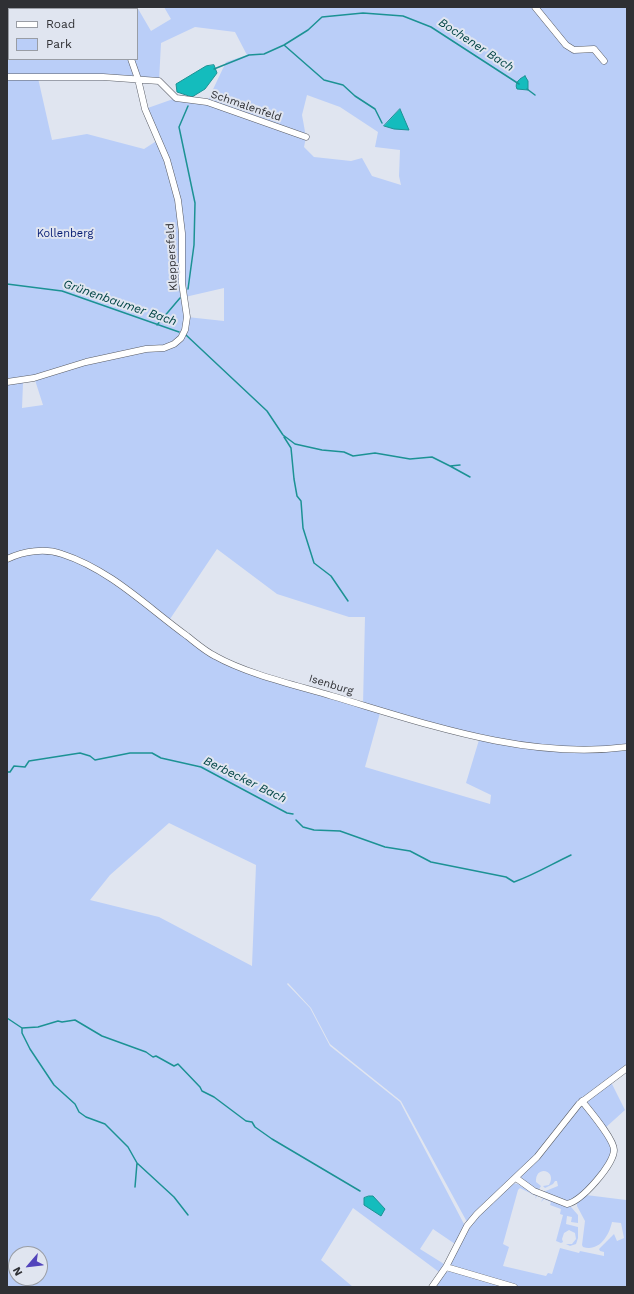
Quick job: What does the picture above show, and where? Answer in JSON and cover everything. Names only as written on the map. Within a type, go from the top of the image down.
[{"type":"street","points":[[535,7],[566,45],[574,50],[590,49],[598,53],[604,61]]},
{"type":"street","name":"Kleppersfeld","points":[[7,382],[34,378],[86,362],[146,349],[164,348],[174,344],[185,330],[187,317],[182,283],[182,233],[178,200],[167,160],[143,102],[138,79],[131,60]]},
{"type":"street","points":[[7,77],[103,77],[138,79]]},
{"type":"street","name":"Schmalenfeld","points":[[138,79],[159,81],[176,98],[207,102],[306,137]]},
{"type":"street","name":"Isenburg","points":[[7,559],[19,553],[39,551],[61,553],[95,567],[127,589],[214,656],[241,668],[343,700],[480,738],[596,751],[627,747]]},
{"type":"street","points":[[432,1287],[446,1267],[456,1245],[477,1214],[545,1149],[565,1120],[582,1101],[627,1068]]},
{"type":"street","points":[[516,1178],[534,1191],[567,1204],[577,1200],[591,1188],[612,1157],[614,1149],[609,1138],[582,1101]]},
{"type":"street","points":[[446,1267],[514,1287]]},
{"type":"green space","name":"Kollenberg","points":[[7,7],[106,8],[8,8],[8,60],[138,60],[138,9],[151,31],[171,19],[164,7],[627,7],[627,1065],[582,1098],[544,1148],[467,1222],[401,1101],[330,1044],[311,1008],[288,983],[287,984],[310,1008],[330,1046],[400,1102],[465,1226],[455,1244],[433,1229],[420,1249],[444,1264],[439,1272],[353,1208],[321,1260],[353,1287],[7,1287],[7,383],[23,383],[22,408],[43,405],[35,380],[7,381],[7,79],[38,78],[52,140],[87,134],[144,149],[158,140],[145,109],[176,98],[207,102],[226,62],[247,55],[235,32],[195,27],[161,43],[159,81],[7,75]],"holes":[[[307,95],[340,107],[378,132],[375,147],[400,150],[399,176],[401,185],[372,176],[362,158],[351,161],[314,157],[304,147],[306,137],[302,115]],[[224,288],[224,321],[187,317],[185,297]],[[217,549],[277,594],[349,617],[365,617],[363,705],[241,668],[214,656],[168,622]],[[380,713],[479,740],[466,783],[491,795],[490,804],[365,767]],[[169,823],[256,865],[252,966],[159,917],[90,900],[110,875]]]},
{"type":"green space","points":[[137,7],[138,8],[110,8]]},
{"type":"green space","points":[[611,1082],[625,1110],[604,1129],[587,1101]]},
{"type":"green space","points":[[581,1105],[583,1105],[608,1138],[612,1152],[600,1173],[582,1195],[566,1202],[543,1192],[558,1186],[557,1181],[555,1181],[553,1184],[545,1188],[543,1186],[549,1185],[551,1180],[551,1176],[546,1171],[542,1171],[537,1176],[536,1182],[541,1186],[538,1191],[521,1178],[522,1175],[546,1151]]},
{"type":"green space","points":[[512,1183],[518,1184],[537,1196],[535,1199],[536,1196],[520,1188],[518,1190],[503,1244],[509,1247],[503,1266],[546,1276],[548,1273],[552,1274],[560,1248],[579,1253],[580,1251],[604,1256],[604,1252],[600,1251],[599,1249],[614,1234],[617,1241],[624,1238],[621,1223],[612,1222],[606,1237],[602,1242],[594,1247],[583,1247],[585,1221],[577,1206],[577,1202],[586,1195],[626,1200],[627,1195],[627,1287],[520,1287],[453,1267],[450,1263],[469,1227],[479,1215]]},
{"type":"green space","points":[[543,1198],[571,1207],[578,1215],[578,1223],[571,1222],[572,1217],[567,1216],[566,1224],[578,1227],[578,1238],[576,1244],[570,1246],[566,1244],[572,1244],[576,1239],[575,1233],[569,1230],[564,1233],[562,1239],[563,1242],[561,1243],[556,1241],[563,1215],[560,1214],[561,1209],[550,1205],[551,1202],[544,1199],[541,1202]]},
{"type":"green space","points":[[451,1270],[510,1287],[434,1287],[445,1273]]},
{"type":"water","points":[[214,65],[217,73],[205,89],[192,97],[177,92],[176,84],[206,66]]},
{"type":"water","points":[[525,76],[528,81],[528,90],[517,89],[516,85],[519,79]]},
{"type":"water","points":[[400,109],[409,130],[394,129],[384,126]]},
{"type":"water","points":[[373,1196],[385,1209],[381,1216],[364,1205],[364,1198]]},
{"type":"waterway","name":"Bochener Bach","points":[[214,69],[249,55],[264,54],[284,45],[308,30],[322,17],[363,13],[403,16],[431,27],[519,84]]},
{"type":"waterway","points":[[284,45],[324,80],[343,85],[355,96],[375,109],[382,123]]},
{"type":"waterway","name":"Bochener Bach","points":[[527,89],[535,95]]},
{"type":"waterway","name":"Bochener Bach","points":[[188,106],[179,127],[195,203],[194,245],[188,289]]},
{"type":"waterway","name":"Grünenbaumer Bach","points":[[7,284],[62,291],[179,332]]},
{"type":"waterway","name":"Bochener Bach","points":[[157,325],[180,298]]},
{"type":"waterway","name":"Grünenbaumer Bach","points":[[186,335],[267,411],[283,435],[295,444],[322,450],[344,452],[353,456],[375,453],[410,459],[432,457],[450,466],[460,465]]},
{"type":"waterway","points":[[284,437],[291,448],[297,496],[301,501],[303,528],[314,563],[331,576],[348,601]]},
{"type":"waterway","points":[[450,466],[470,477]]},
{"type":"waterway","name":"Berbecker Bach","points":[[7,772],[10,772],[14,766],[25,767],[29,761],[80,753],[90,756],[95,760],[130,753],[152,753],[161,758],[201,767],[287,813],[293,814]]},
{"type":"waterway","name":"Berbecker Bach","points":[[296,820],[303,827],[314,830],[340,831],[385,847],[410,851],[431,862],[506,877],[514,882],[536,873],[571,855]]},
{"type":"waterway","points":[[7,1018],[22,1028],[22,1033],[30,1049],[54,1085],[75,1104],[79,1112],[86,1117],[105,1124],[128,1147],[137,1163],[174,1197],[188,1215]]},
{"type":"waterway","points":[[22,1028],[38,1027],[58,1021],[62,1022],[75,1020],[102,1036],[146,1052],[153,1057],[156,1056],[174,1066],[178,1064],[202,1091],[214,1097],[246,1121],[252,1122],[255,1127],[272,1139],[360,1191]]},
{"type":"waterway","points":[[135,1187],[137,1163]]}]
